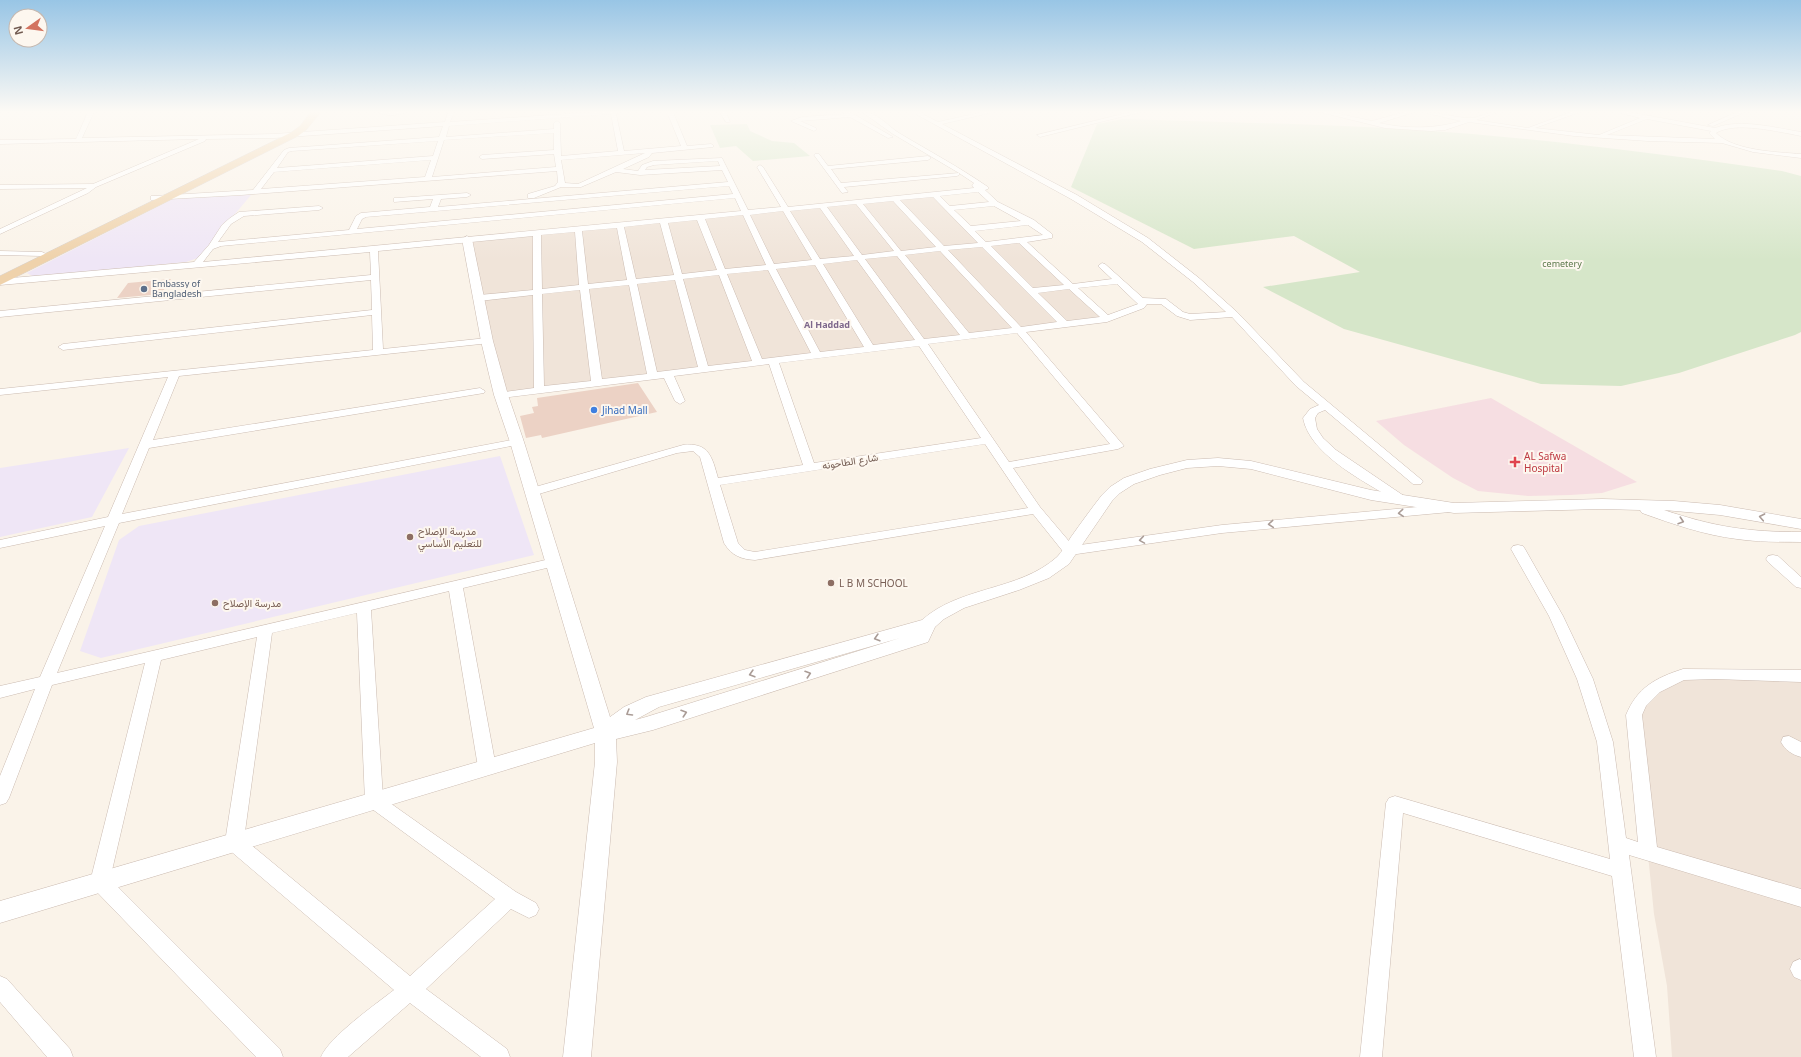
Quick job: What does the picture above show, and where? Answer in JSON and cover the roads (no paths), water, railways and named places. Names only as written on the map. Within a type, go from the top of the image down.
[{"type":"main road","points":[[0,274],[231,161]]},
{"type":"main road","points":[[0,282],[236,161]]},
{"type":"street","points":[[0,232],[86,192],[94,186],[153,161]]},
{"type":"street","points":[[255,192],[278,161]]},
{"type":"street","points":[[270,170],[390,161]]},
{"type":"street","points":[[428,179],[435,161]]},
{"type":"street","points":[[559,161],[562,181],[560,185]]},
{"type":"street","points":[[522,216],[523,202],[527,198],[560,185],[579,186],[635,161]]},
{"type":"street","points":[[615,170],[640,173],[644,166],[653,163],[675,161]]},
{"type":"street","points":[[721,161],[771,267],[817,356]]},
{"type":"street","points":[[821,161],[839,185],[856,202],[899,253],[966,336]]},
{"type":"street","points":[[826,168],[894,161]]},
{"type":"street","points":[[479,298],[1049,236],[1030,222],[995,204],[980,190],[957,174],[934,161]]},
{"type":"street","points":[[213,245],[352,232],[435,233],[467,239],[935,195],[980,190],[986,187],[945,161]]},
{"type":"street","points":[[1011,161],[1128,229],[1196,280],[1234,314],[1300,384],[1417,481]]},
{"type":"street","points":[[760,167],[816,262],[870,349]]},
{"type":"street","points":[[154,198],[255,192],[560,169]]},
{"type":"street","points":[[839,185],[957,174]]},
{"type":"street","points":[[352,232],[360,216],[679,188],[730,181]]},
{"type":"street","points":[[609,194],[610,190],[617,187],[730,181]]},
{"type":"street","points":[[0,186],[94,186]]},
{"type":"street","points":[[0,194],[19,186]]},
{"type":"street","points":[[679,188],[683,201]]},
{"type":"street","points":[[397,200],[467,195]]},
{"type":"street","points":[[935,195],[1064,324]]},
{"type":"street","points":[[0,282],[374,249],[435,233],[522,216],[738,196]]},
{"type":"street","points":[[433,210],[438,197]]},
{"type":"street","points":[[895,199],[1018,330],[1118,446],[1006,466]]},
{"type":"street","points":[[948,208],[995,204]]},
{"type":"street","points":[[822,206],[921,342],[1036,510],[1070,552]]},
{"type":"street","points":[[197,264],[233,219],[242,214],[319,208]]},
{"type":"street","points":[[700,217],[758,363]]},
{"type":"street","points":[[663,220],[704,369]]},
{"type":"street","points":[[969,229],[1030,222]]},
{"type":"street","points":[[620,224],[652,375]]},
{"type":"street","points":[[578,228],[584,287],[597,383]]},
{"type":"street","points":[[537,232],[540,390]]},
{"type":"street","points":[[467,239],[487,341],[501,395],[517,442],[605,732],[606,762],[577,1057]]},
{"type":"street","points":[[1020,240],[1107,319]]},
{"type":"street","points":[[374,249],[378,352]]},
{"type":"street","points":[[0,253],[42,254]]},
{"type":"street","points":[[1102,266],[1141,301],[1163,301],[1180,314],[1190,317],[1234,314]]},
{"type":"street","points":[[0,314],[376,277]]},
{"type":"street","points":[[1031,291],[1118,281]]},
{"type":"street","points":[[501,395],[1107,319],[1139,308],[1143,304],[1141,301]]},
{"type":"street","points":[[63,347],[377,312]]},
{"type":"street","points":[[0,392],[487,341]]},
{"type":"street","points":[[772,361],[810,467]]},
{"type":"street","points":[[0,798],[46,681],[175,373]]},
{"type":"street","points":[[667,374],[680,401]]},
{"type":"street","points":[[145,445],[480,391]]},
{"type":"street","points":[[1325,406],[1314,411],[1309,418],[1310,427],[1319,439],[1333,455],[1404,500]]},
{"type":"street","name":"شارع الطاحونه","points":[[713,482],[988,440]]},
{"type":"street","points":[[0,544],[113,520],[517,442]]},
{"type":"street","points":[[532,492],[685,448],[695,448],[702,451],[706,457],[733,547],[743,555],[755,556],[1036,510]]},
{"type":"street","points":[[0,912],[605,732],[622,731],[646,725],[924,631],[938,615],[958,604],[1013,586],[1043,574],[1063,560],[1070,552],[1114,490],[1129,482],[1155,472],[1187,464],[1218,462],[1251,465],[1371,495],[1454,508]]},
{"type":"street","points":[[1070,552],[1238,528],[1454,508],[1631,505],[1704,508],[1801,524]]},
{"type":"street","points":[[1631,505],[1693,525],[1722,532],[1749,536],[1801,537]]},
{"type":"street","points":[[1518,549],[1556,616],[1585,679],[1605,742],[1645,1057]]},
{"type":"street","points":[[1773,559],[1801,584]]},
{"type":"street","points":[[0,692],[554,562]]},
{"type":"street","points":[[455,585],[488,767]]},
{"type":"street","points":[[364,606],[374,801]]},
{"type":"street","points":[[234,842],[265,630]]},
{"type":"street","points":[[100,882],[154,656]]},
{"type":"street","points":[[1648,852],[1635,732],[1634,715],[1639,703],[1648,693],[1662,684],[1683,675],[1715,674],[1801,676]]},
{"type":"street","points":[[374,801],[509,898],[528,909]]},
{"type":"street","points":[[1371,1057],[1395,803],[1622,872]]},
{"type":"street","points":[[234,842],[410,990],[499,1057]]},
{"type":"street","points":[[1619,844],[1801,898]]},
{"type":"street","points":[[100,882],[272,1057]]},
{"type":"street","points":[[332,1057],[361,1030],[410,990],[509,898]]},
{"type":"street","points":[[0,986],[62,1057]]},
{"type":"place","name":"Embassy of Bangladesh","points":[[144,289]]},
{"type":"place","name":"Jihad Mall","points":[[594,410]]},
{"type":"place","name":"AL Safwa Hospital","points":[[1515,462]]},
{"type":"place","name":"مدرسة الإصلاح للتعليم الأساسي","points":[[410,537]]},
{"type":"place","name":"L B M SCHOOL","points":[[831,583]]},
{"type":"place","name":"مدرسة الإصلاح","points":[[215,603]]},
{"type":"district","name":"Al Haddad","points":[[827,325]]},
{"type":"park label","name":"cemetery","points":[[1562,264]]}]
